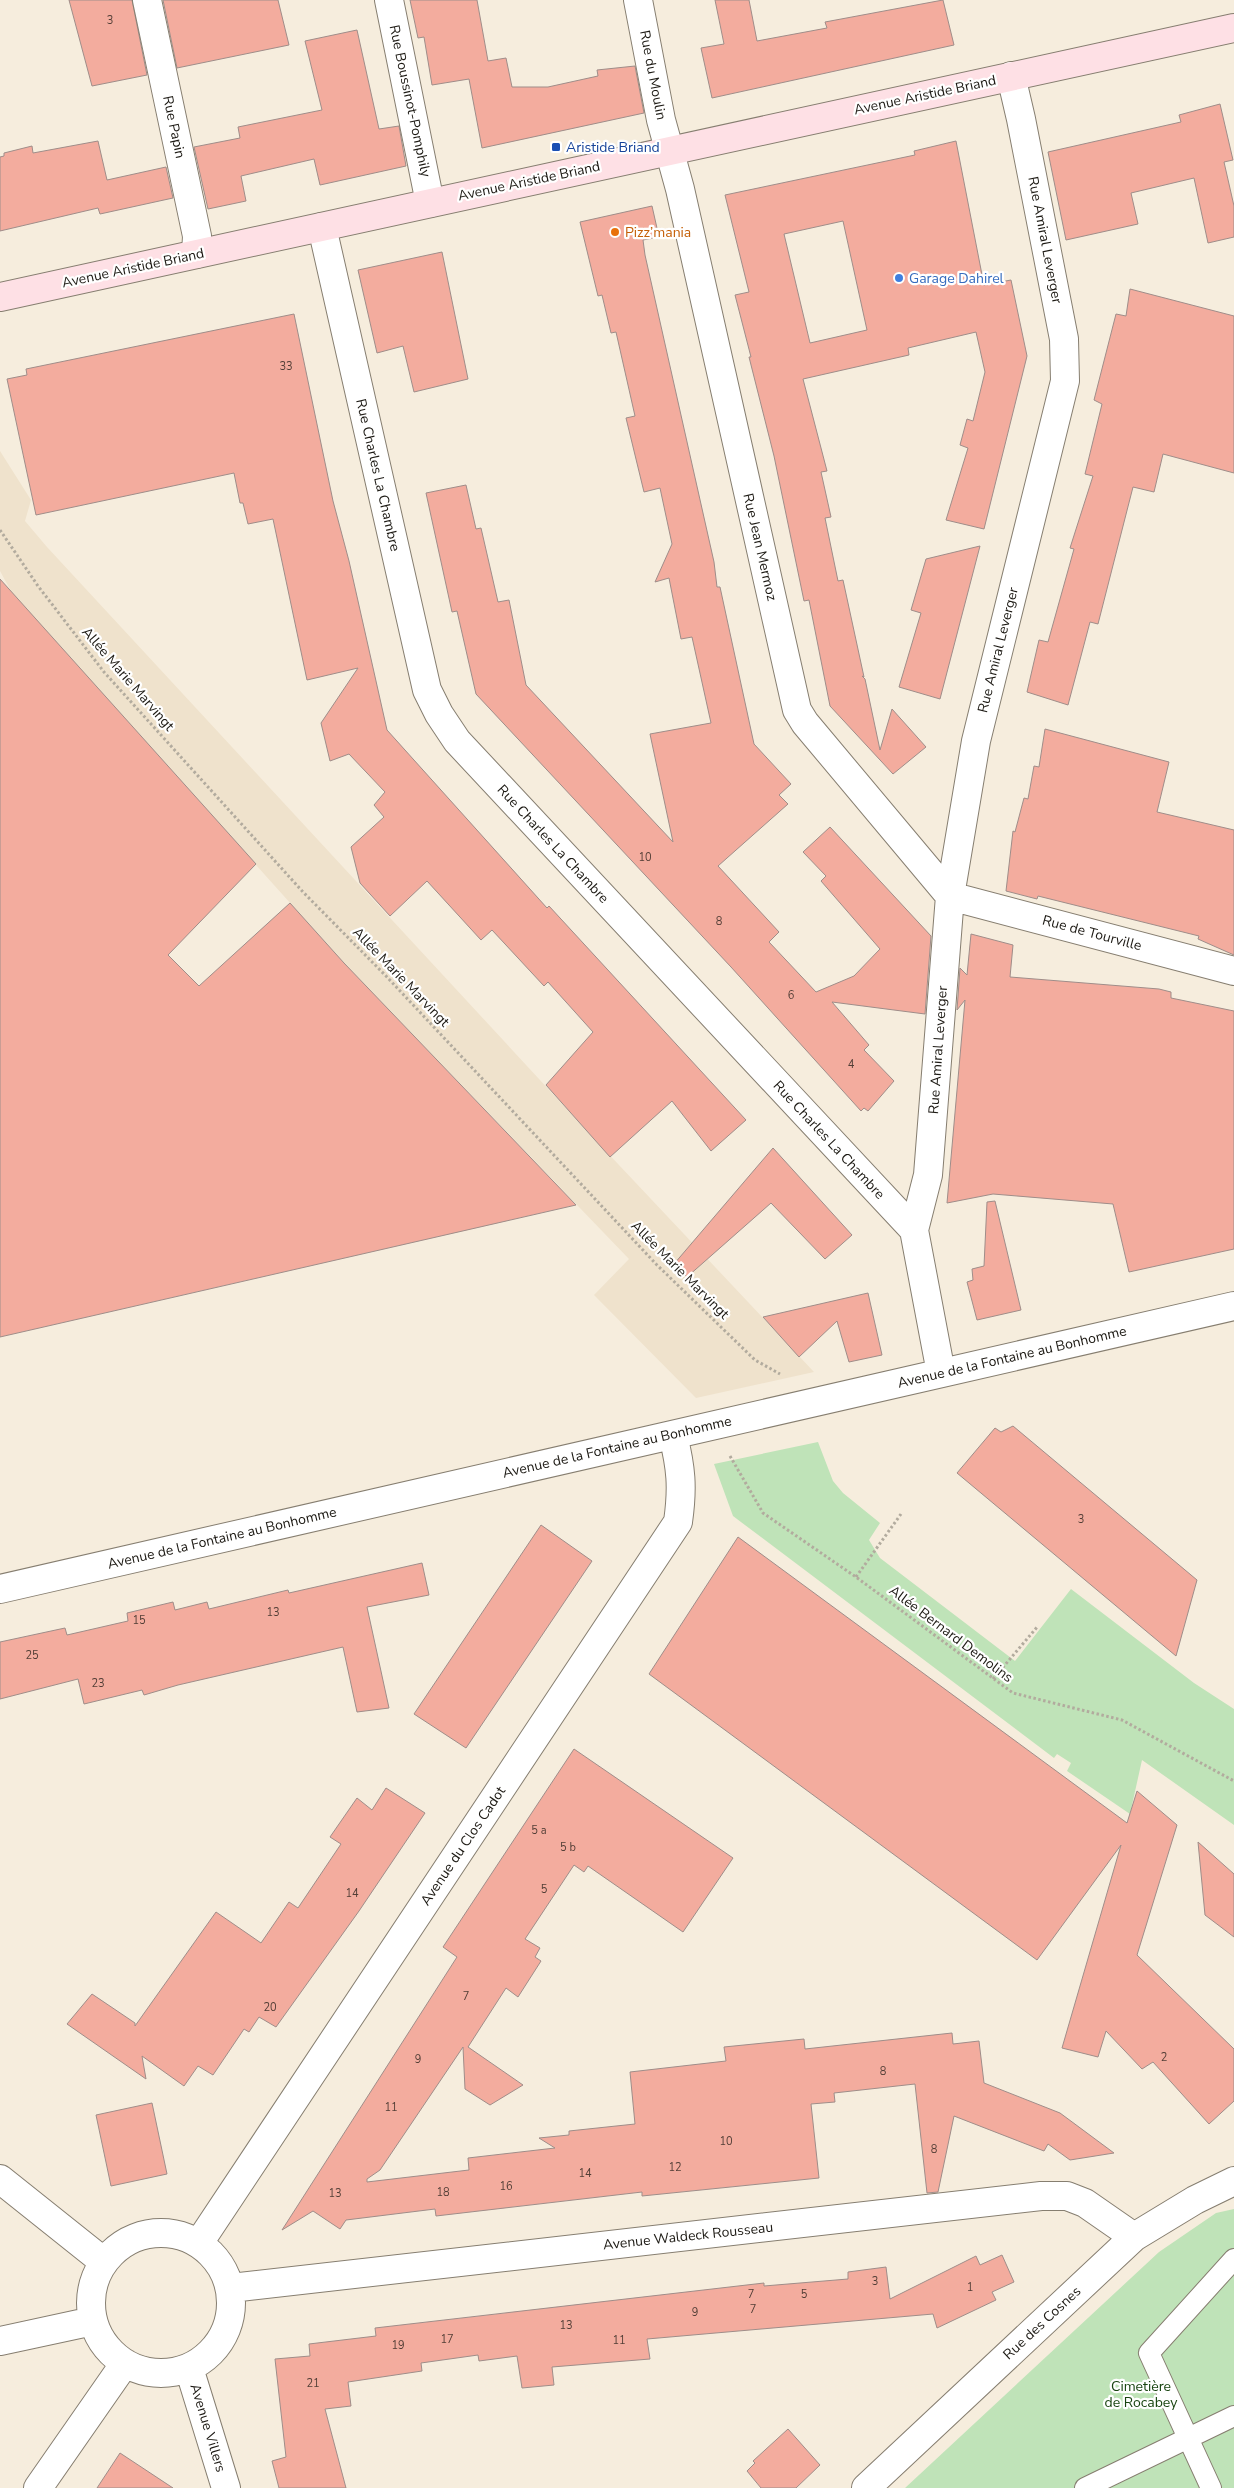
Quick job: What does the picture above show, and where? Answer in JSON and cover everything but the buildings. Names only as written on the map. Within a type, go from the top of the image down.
[{"type":"main road","name":"Avenue Aristide Briand","points":[[0,297],[1234,28]]},
{"type":"street","name":"Rue Papin","points":[[147,0],[197,236],[196,254]]},
{"type":"street","name":"Rue Boussinot-Pomphily","points":[[389,0],[430,203]]},
{"type":"street","name":"Rue du Moulin","points":[[638,0],[669,150]]},
{"type":"street","name":"Rue Amiral Leverger","points":[[914,1230],[928,1175],[950,896],[976,740],[1065,381],[1064,339],[1011,76]]},
{"type":"street","name":"Rue Jean Mermoz","points":[[669,150],[797,710],[950,896]]},
{"type":"street","name":"Rue Charles La Chambre","points":[[322,227],[427,690],[439,714],[464,748],[914,1230]]},
{"type":"street","name":"Rue de Tourville","points":[[950,896],[1234,971]]},
{"type":"street","points":[[914,1230],[941,1373]]},
{"type":"street","name":"Avenue de la Fontaine au Bonhomme","points":[[0,1589],[1234,1306]]},
{"type":"street","name":"Avenue du Clos Cadot","points":[[199,2243],[678,1522],[682,1494],[680,1461],[672,1434]]},
{"type":"street","points":[[0,2179],[104,2262]]},
{"type":"street","name":"Rue des Cosnes","points":[[866,2488],[1134,2237],[1194,2200],[1234,2181]]},
{"type":"street","name":"Avenue Waldeck Rousseau","points":[[230,2288],[1041,2196],[1067,2196],[1085,2203],[1134,2237]]},
{"type":"street","points":[[148,2234],[174,2234],[199,2243],[219,2263],[230,2288],[231,2312],[224,2335],[209,2354],[189,2368],[168,2373],[146,2372],[125,2363],[111,2352],[100,2338],[93,2321],[91,2300],[93,2287],[104,2262],[124,2243],[148,2234]]},
{"type":"street","points":[[0,2341],[93,2321]]},
{"type":"street","points":[[38,2488],[125,2363]]},
{"type":"street","name":"Avenue Villers","points":[[189,2368],[226,2488]]},
{"type":"lane","points":[[1211,2488],[1149,2353],[1234,2259]]},
{"type":"lane","points":[[1085,2488],[1234,2416]]},
{"type":"path","name":"Allée Marie Marvingt","points":[[0,530],[38,586],[104,672],[303,892],[386,976],[559,1163],[656,1264],[754,1360],[824,1400]]},
{"type":"path","name":"Allée Bernard Demolins","points":[[712,1426],[763,1513],[856,1577],[1012,1693],[1122,1720],[1234,1781]]},
{"type":"path","points":[[856,1577],[901,1514]]},
{"type":"path","points":[[993,1679],[1038,1626]]},
{"type":"shaded area","points":[[0,451],[31,500],[25,521],[47,547],[602,1147],[814,1372],[696,1398],[594,1295],[629,1259],[344,963],[12,593],[0,571]]},
{"type":"green space","points":[[818,1442],[833,1481],[843,1493],[880,1523],[869,1540],[880,1558],[1015,1661],[1071,1589],[1194,1683],[1234,1709],[1234,1825],[1142,1760],[1130,1814],[1067,1771],[1071,1763],[1057,1754],[1054,1758],[733,1516],[714,1464]]},
{"type":"green space","name":"Cimetière de Rocabey","points":[[1234,2209],[1234,2488],[905,2488],[1159,2252],[1216,2213]]},
{"type":"place","name":"Aristide Briand","points":[[556,147]]},
{"type":"place","name":"Pizz’mania","points":[[615,232]]},
{"type":"place","name":"Garage Dahirel","points":[[899,278]]}]
